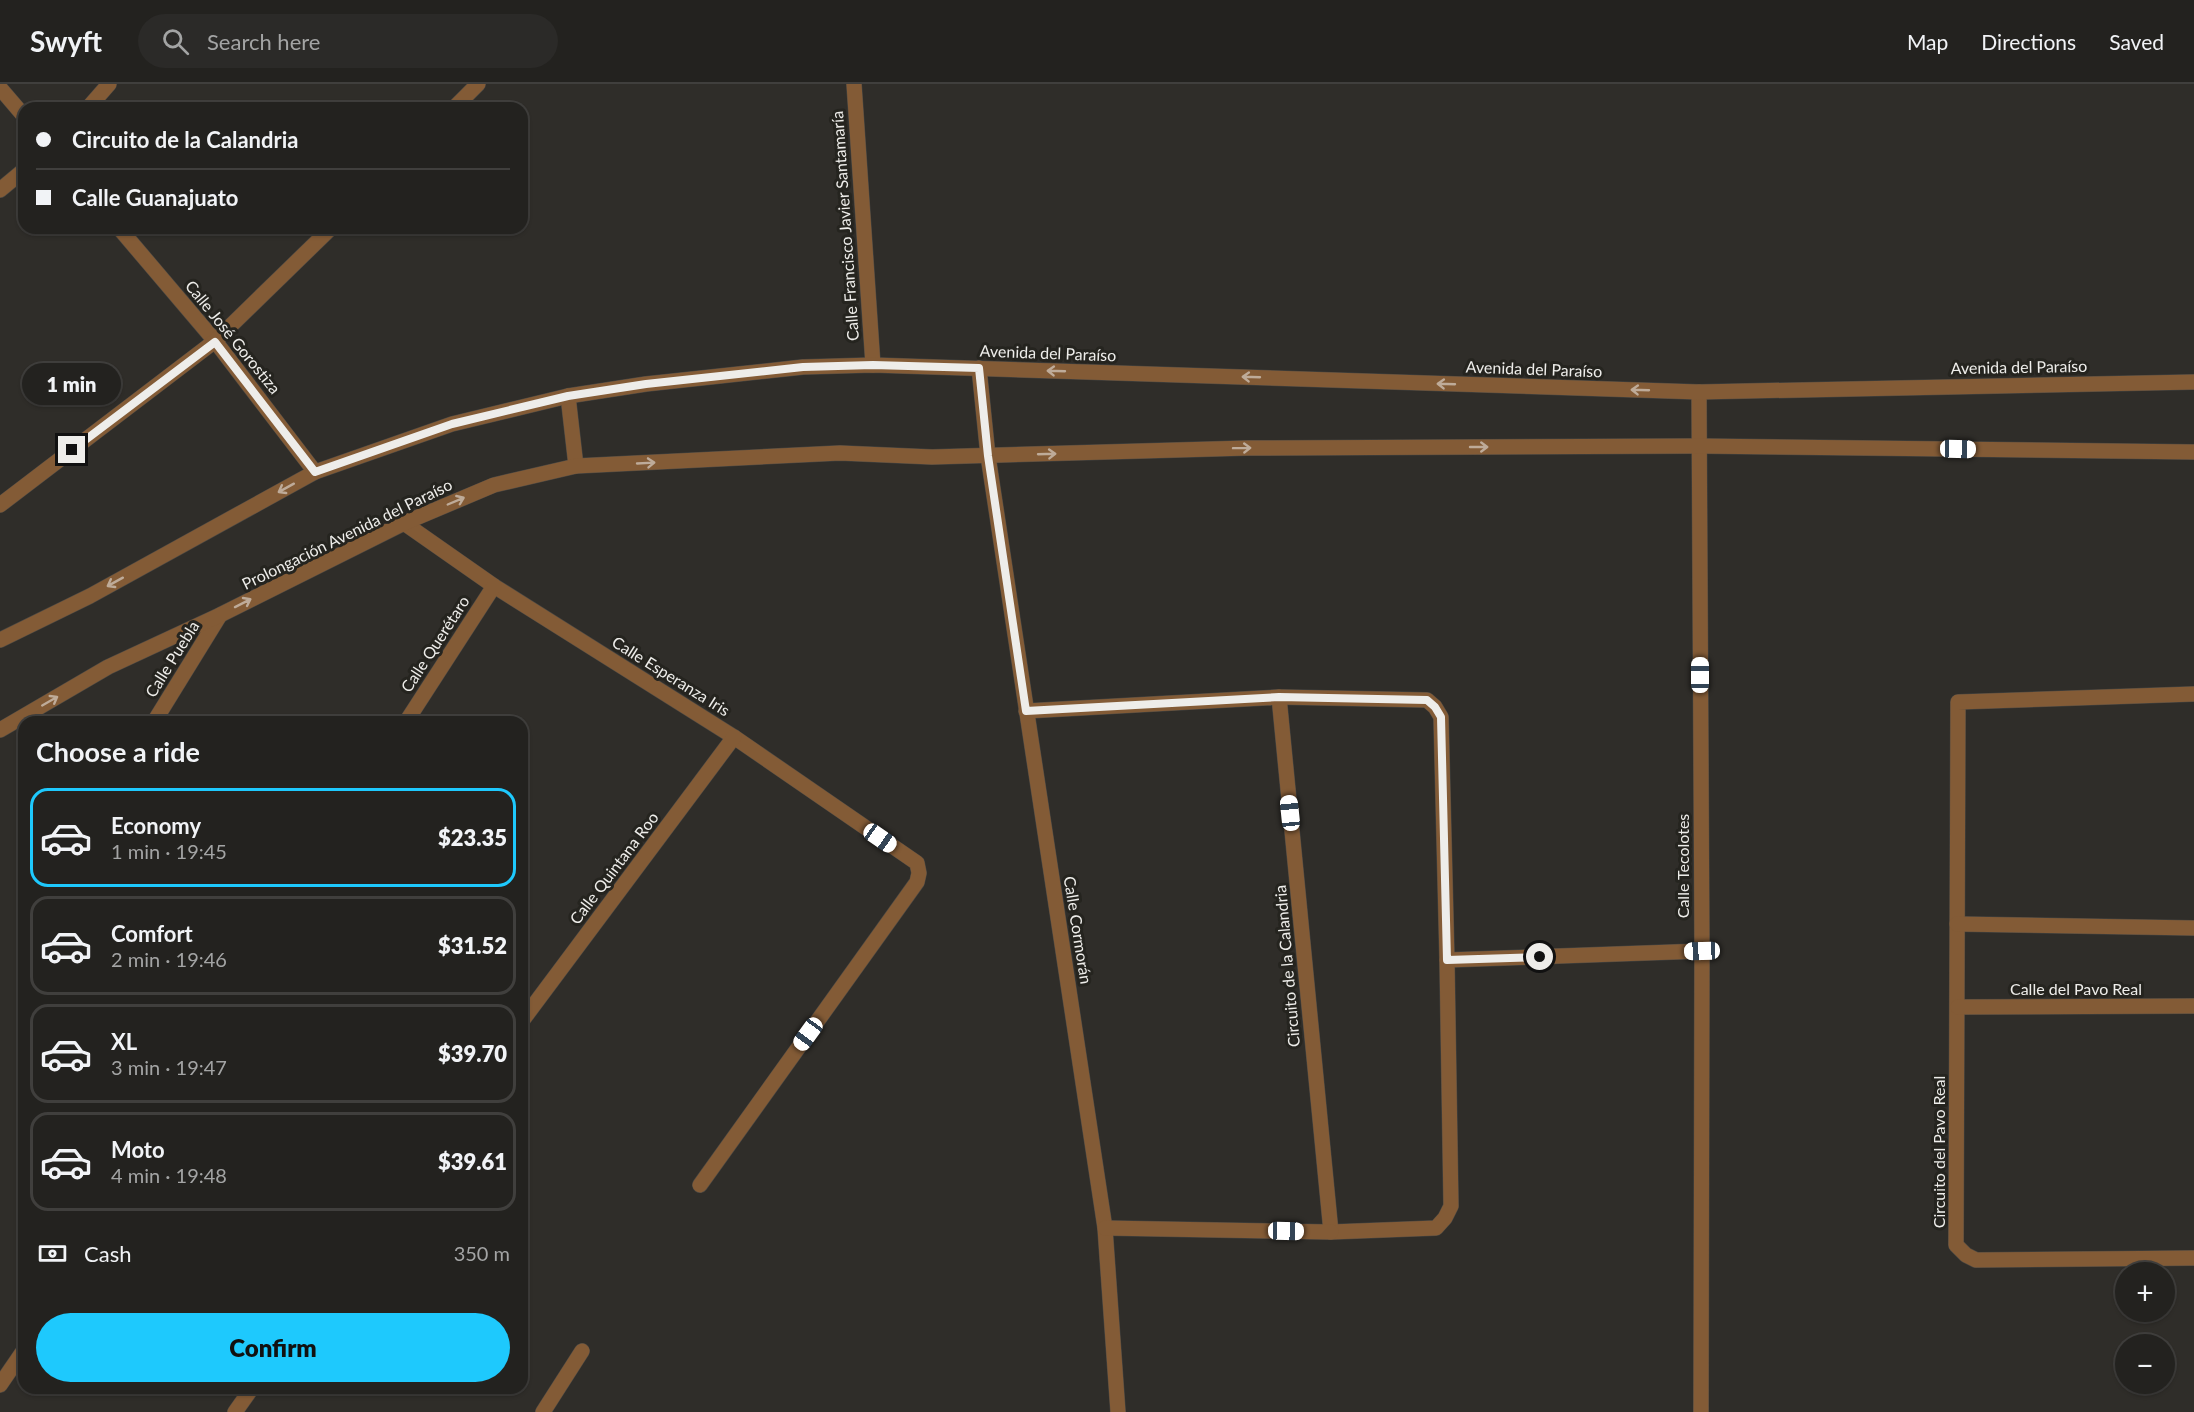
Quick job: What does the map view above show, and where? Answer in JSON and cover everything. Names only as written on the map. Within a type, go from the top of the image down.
[{"type":"street","points":[[93,102],[109,84]]},
{"type":"street","points":[[460,102],[478,84]]},
{"type":"street","name":"Calle Francisco Javier Santamaría","points":[[854,84],[873,365]]},
{"type":"street","points":[[0,88],[18,109]]},
{"type":"street","points":[[0,190],[18,175]]},
{"type":"street","name":"Calle José Gorostiza","points":[[124,234],[215,342],[315,472]]},
{"type":"street","points":[[0,505],[215,342],[325,234]]},
{"type":"street","points":[[0,640],[90,596],[315,472],[452,424],[568,396],[646,384],[803,367],[873,365]]},
{"type":"street","name":"Avenida del Paraíso","points":[[873,365],[1699,392],[2194,382]]},
{"type":"street","name":"Calle Cormorán","points":[[979,368],[988,456],[1105,1228],[1118,1412]]},
{"type":"street","name":"Calle Tecolotes","points":[[1699,392],[1702,951],[1701,1412]]},
{"type":"street","points":[[568,396],[576,466]]},
{"type":"street","points":[[988,456],[1248,448],[1699,446],[2194,452]]},
{"type":"street","name":"Prolongación Avenida del Paraíso","points":[[24,716],[108,667],[220,615],[404,523],[494,485],[576,466],[840,453],[932,457],[988,456]]},
{"type":"street","name":"Calle Esperanza Iris","points":[[404,523],[494,586],[734,737],[917,863],[919,873],[916,882],[700,1185]]},
{"type":"street","name":"Calle Querétaro","points":[[410,716],[494,586]]},
{"type":"street","name":"Calle Puebla","points":[[158,716],[220,615]]},
{"type":"street","name":"Circuito del Pavo Real","points":[[2194,694],[1958,702],[1956,1245],[1976,1260],[2194,1258]]},
{"type":"street","points":[[1026,711],[1279,697],[1427,700],[1441,717],[1451,1206],[1445,1218],[1436,1228],[1331,1232],[1105,1228]]},
{"type":"street","name":"Circuito de la Calandria","points":[[1279,697],[1331,1232]]},
{"type":"street","name":"Prolongación Avenida del Paraíso","points":[[0,730],[18,720]]},
{"type":"street","name":"Calle Quintana Roo","points":[[528,1013],[734,737]]},
{"type":"street","points":[[1957,924],[2194,928]]},
{"type":"street","points":[[1447,960],[1702,951]]},
{"type":"street","name":"Calle del Pavo Real","points":[[1958,1007],[2194,1006]]},
{"type":"street","points":[[543,1412],[582,1350]]},
{"type":"street","points":[[0,1385],[18,1359]]},
{"type":"street","points":[[235,1412],[248,1394]]},
{"type":"route","points":[[72,450],[215,342],[315,472],[452,424],[568,396],[646,384],[803,367],[873,365],[979,368],[988,456],[1026,711],[1279,697],[1427,700],[1441,717],[1447,960],[1540,957]]}]
